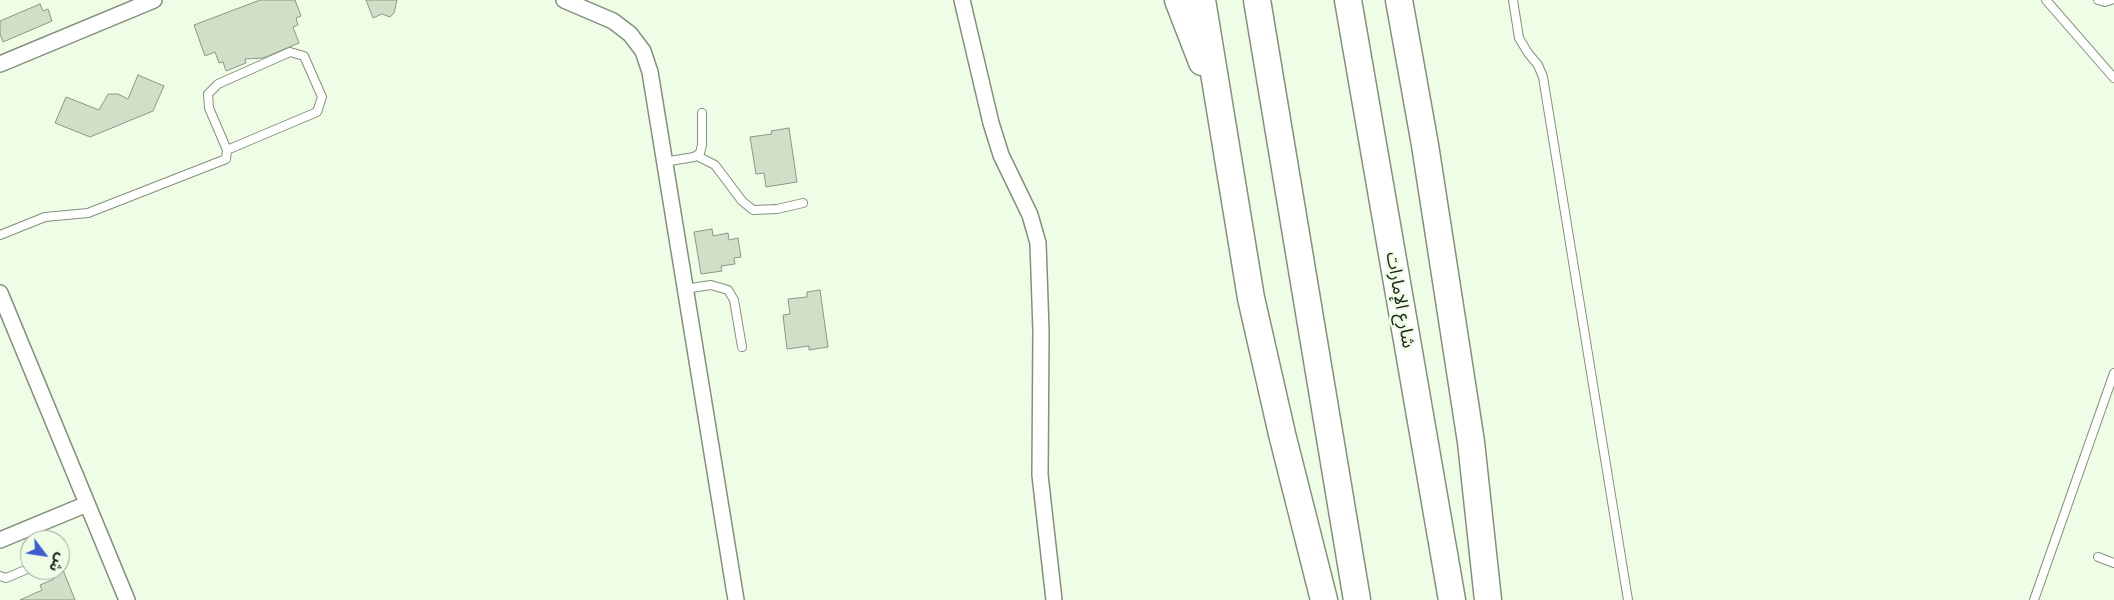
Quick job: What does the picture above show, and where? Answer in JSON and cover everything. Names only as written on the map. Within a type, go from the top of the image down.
[{"type":"highway","points":[[1178,0],[1192,41],[1218,92]]},
{"type":"highway","points":[[1202,0],[1218,92],[1238,230],[1251,298],[1282,434],[1324,600]]},
{"type":"highway","points":[[1257,0],[1357,600]]},
{"type":"highway","name":"شارع الإمارات","points":[[1348,0],[1452,600]]},
{"type":"highway","points":[[1399,0],[1425,145],[1471,442],[1488,600]]},
{"type":"street","points":[[0,64],[154,0]]},
{"type":"street","points":[[564,0],[613,21],[630,34],[643,51],[650,72],[736,600]]},
{"type":"street","points":[[962,0],[991,123],[1001,155],[1030,215],[1038,243],[1041,330],[1040,475],[1054,600]]},
{"type":"street","points":[[0,293],[127,600]]},
{"type":"street","points":[[0,540],[87,504]]},
{"type":"lane","points":[[1513,0],[1519,38],[1538,65],[1542,78],[1628,600]]},
{"type":"lane","points":[[2046,0],[2114,78]]},
{"type":"lane","points":[[2098,0],[2105,2],[2111,0]]},
{"type":"lane","points":[[0,235],[45,217],[88,214],[226,159],[227,150],[208,108],[208,94],[218,84],[290,52],[304,56],[322,97],[317,112],[227,150]]},
{"type":"lane","points":[[697,156],[702,149],[702,112]]},
{"type":"lane","points":[[664,162],[697,156],[716,165],[742,202],[753,210],[777,209],[803,203]]},
{"type":"lane","points":[[684,289],[711,285],[728,290],[734,300],[742,347]]},
{"type":"lane","points":[[2034,600],[2114,373]]},
{"type":"lane","points":[[2098,557],[2114,563]]},
{"type":"lane","points":[[0,576],[6,578],[20,572]]},
{"type":"building","points":[[260,0],[295,0],[301,16],[296,18],[298,25],[293,27],[299,43],[263,58],[245,59],[246,63],[226,71],[223,62],[219,63],[215,52],[205,56],[194,25]]},
{"type":"building","points":[[366,0],[397,0],[394,13],[390,17],[382,14],[373,18]]},
{"type":"building","points":[[40,4],[43,11],[48,9],[52,21],[3,42],[0,34],[0,21]]},
{"type":"building","points":[[138,75],[164,86],[153,111],[90,137],[55,123],[66,97],[99,110],[108,94],[118,94],[128,99]]},
{"type":"building","points":[[789,128],[797,182],[766,187],[764,173],[756,174],[750,137],[772,134],[771,131]]},
{"type":"building","points":[[712,229],[713,236],[728,233],[729,240],[738,238],[741,257],[734,258],[735,264],[721,266],[722,271],[701,274],[694,232]]},
{"type":"building","points":[[820,290],[828,347],[809,350],[809,346],[787,349],[783,315],[790,314],[788,299],[807,297],[807,292]]},
{"type":"building","points":[[52,580],[67,580],[75,600],[20,600],[42,590],[40,585]]}]
